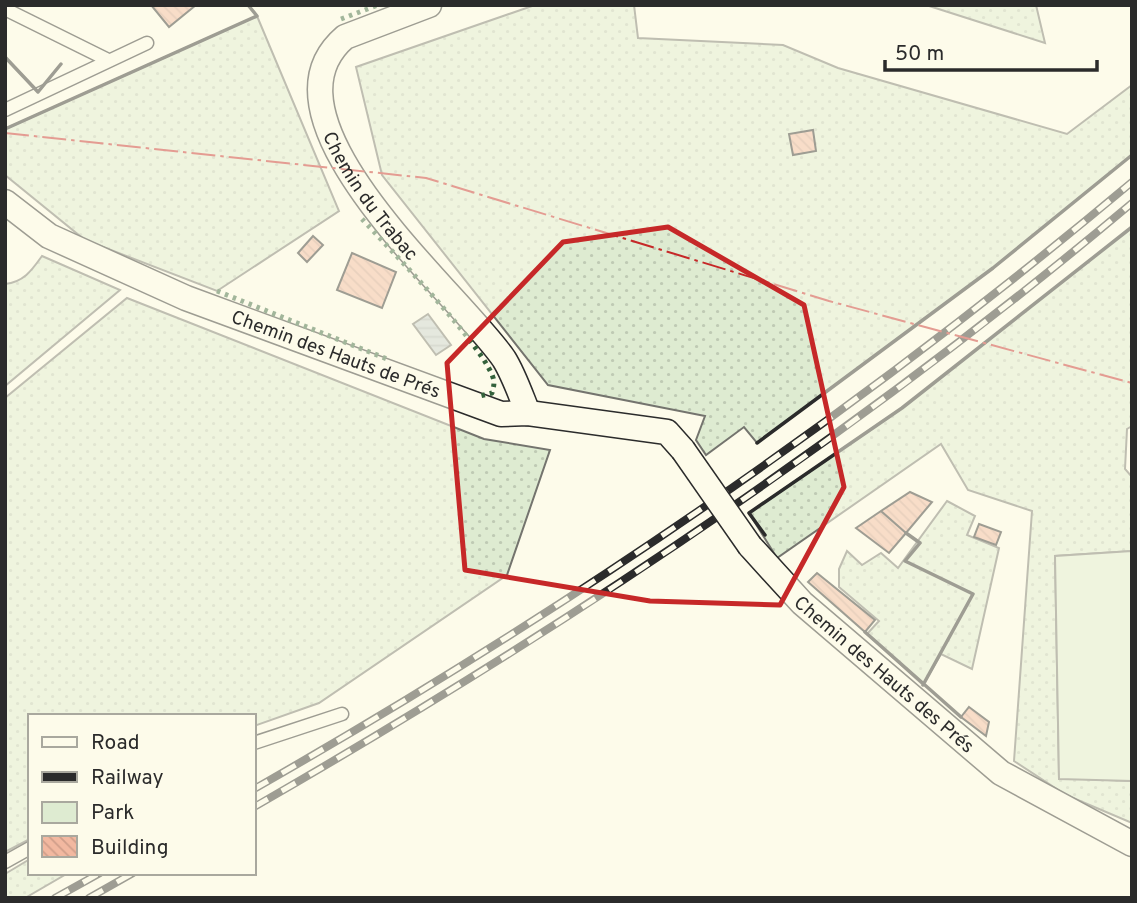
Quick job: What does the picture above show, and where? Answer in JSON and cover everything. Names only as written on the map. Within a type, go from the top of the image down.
[{"type":"street","name":"Chemin du Trabac","points":[[429,5],[345,37],[337,44],[323,68],[320,83],[321,113],[341,156],[363,191],[505,360],[528,413]]},
{"type":"street","name":"Chemin des Hauts de Prés","points":[[5,202],[49,236],[186,298],[501,414],[528,413],[667,432],[683,450]]},
{"type":"street","name":"Chemin des Hauts des Prés","points":[[683,450],[750,546],[802,603],[1001,773],[1132,844]]},
{"type":"lane","points":[[5,9],[108,60]]},
{"type":"lane","points":[[5,110],[147,43]]},
{"type":"lane","points":[[256,742],[342,714]]},
{"type":"lane","points":[[5,862],[28,849]]},
{"type":"highlighted area","points":[[668,227],[804,305],[844,487],[780,605],[650,601],[465,570],[447,363],[563,242]]},
{"type":"green space","points":[[535,5],[634,5],[638,38],[783,45],[838,68],[1067,134],[1132,85],[1132,155],[993,268],[757,443],[744,427],[706,455],[696,440],[705,416],[548,385],[382,175],[356,67]]},
{"type":"green space","points":[[926,5],[1036,5],[1045,43]]},
{"type":"green space","points":[[257,16],[339,211],[217,291],[85,240],[5,175],[5,129]]},
{"type":"green space","points":[[1132,227],[1132,426],[1127,429],[1125,469],[1132,477],[1132,551],[1055,556],[1059,778],[1132,781],[1132,823],[1066,795],[1014,761],[1032,511],[968,490],[941,444],[777,558],[749,513],[902,408]]},
{"type":"green space","points":[[42,256],[120,290],[5,386],[5,284],[22,278]]},
{"type":"green space","points":[[127,298],[484,439],[550,450],[507,575],[319,703],[256,725],[256,714],[28,714],[28,840],[5,852],[5,398]]},
{"type":"green space","points":[[947,501],[975,516],[967,535],[999,548],[972,669],[941,654],[923,685],[867,634],[879,621],[839,587],[839,569],[847,551],[862,565],[881,553],[898,568]]},
{"type":"green space","points":[[1132,551],[1132,781],[1059,779],[1055,556]]},
{"type":"green space","points":[[28,860],[28,875],[65,875],[25,898],[5,898],[5,874]]},
{"type":"shaded area","points":[[428,314],[451,345],[436,355],[413,324]]},
{"type":"building","points":[[151,5],[196,5],[169,27]]},
{"type":"building","points":[[813,130],[816,151],[793,155],[789,134]]},
{"type":"building","points":[[313,236],[323,245],[307,262],[298,253]]},
{"type":"building","points":[[352,253],[396,272],[382,308],[337,290]]},
{"type":"building","points":[[910,492],[932,502],[906,533],[881,511]]},
{"type":"building","points":[[881,511],[906,533],[889,553],[856,528]]},
{"type":"building","points":[[979,524],[1001,532],[996,545],[974,537]]},
{"type":"building","points":[[817,573],[875,620],[865,632],[808,582]]},
{"type":"building","points":[[969,707],[989,722],[986,736],[961,717]]},
{"type":"railway","points":[[256,788],[483,652],[706,505],[923,349],[1029,267],[1132,182]]},
{"type":"railway","points":[[256,806],[483,670],[707,524],[923,369],[1132,203]]},
{"type":"railway","points":[[55,898],[96,875]]},
{"type":"railway","points":[[89,898],[129,875]]},
{"type":"hedge","points":[[341,19],[378,5]]},
{"type":"hedge","points":[[362,219],[436,299],[476,348],[489,368],[494,382],[492,393],[480,396]]},
{"type":"hedge","points":[[217,291],[387,359]]},
{"type":"wall","points":[[5,129],[257,16],[248,5]]},
{"type":"wall","points":[[5,57],[38,92],[61,64]]},
{"type":"wall","points":[[757,443],[993,268],[1132,155]]},
{"type":"wall","points":[[765,535],[749,513],[902,408],[1132,227]]},
{"type":"wall","points":[[906,533],[920,543],[905,561],[973,594],[923,685]]},
{"type":"wall","points":[[865,632],[961,717]]},
{"type":"power","points":[[5,133],[426,178],[829,301],[1132,383]]}]
